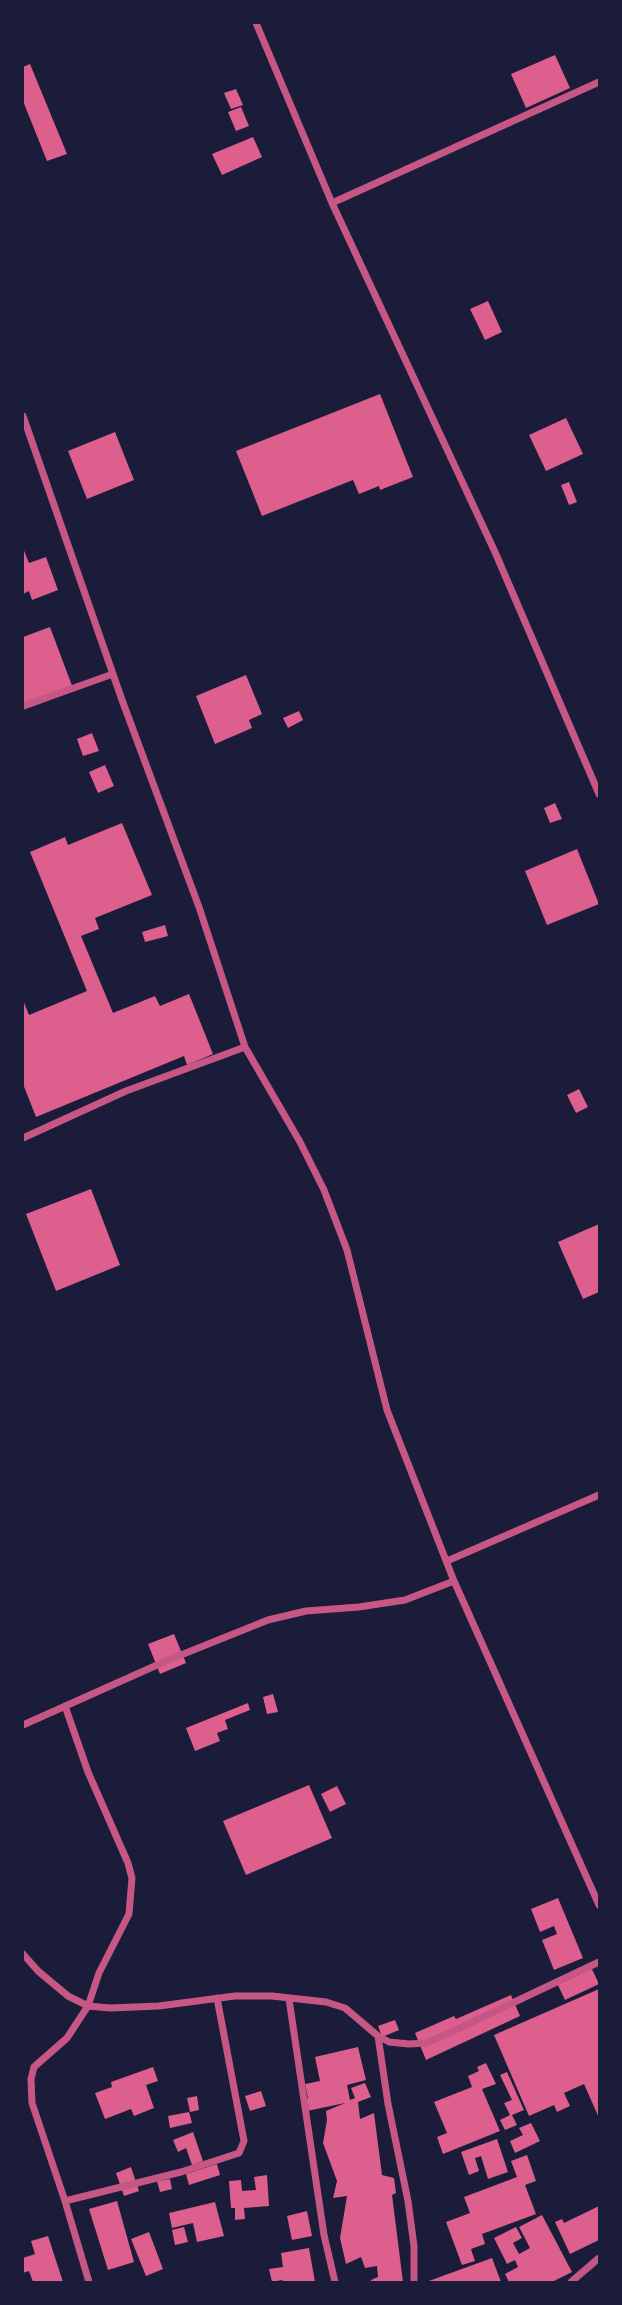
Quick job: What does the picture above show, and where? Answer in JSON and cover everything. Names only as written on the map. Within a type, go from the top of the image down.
[{"type":"street","points":[[256,23],[332,203],[495,552],[599,794]]},
{"type":"street","points":[[332,203],[599,82]]},
{"type":"street","points":[[23,416],[113,674],[199,907],[245,1048],[300,1142],[324,1190],[347,1250],[387,1410],[454,1581],[599,1905]]},
{"type":"street","points":[[23,706],[113,674]]},
{"type":"street","points":[[23,1138],[126,1091],[245,1048]]},
{"type":"street","points":[[447,1562],[599,1495]]},
{"type":"street","points":[[23,1725],[166,1661],[268,1620],[306,1611],[405,1600],[454,1581]]},
{"type":"street","points":[[65,1706],[88,1772],[132,1878],[129,1914],[99,1973],[89,2006],[67,2038],[34,2067],[31,2079],[32,2103],[89,2282]]},
{"type":"street","points":[[23,1954],[38,1971],[68,1996],[89,2006],[159,2006],[217,1998],[272,1996],[326,2002],[345,2008],[389,2042],[426,2043],[599,1962]]},
{"type":"street","points":[[65,2201],[181,2172],[239,2153],[244,2141],[217,1998]]},
{"type":"street","points":[[289,1998],[324,2235],[335,2282]]},
{"type":"street","points":[[378,2036],[388,2104],[408,2201],[414,2246],[414,2282]]},
{"type":"street","points":[[571,2282],[599,2258]]},
{"type":"building","points":[[555,55],[570,88],[526,108],[511,74]]},
{"type":"building","points":[[30,64],[67,154],[47,161],[23,101],[23,67]]},
{"type":"building","points":[[236,89],[243,105],[231,109],[224,93]]},
{"type":"building","points":[[241,107],[249,126],[236,131],[228,112]]},
{"type":"building","points":[[253,137],[262,157],[222,175],[212,154]]},
{"type":"building","points":[[488,301],[502,332],[485,340],[470,309]]},
{"type":"building","points":[[380,394],[413,477],[380,490],[379,486],[359,494],[353,480],[262,516],[236,451]]},
{"type":"building","points":[[566,418],[583,454],[546,471],[529,435]]},
{"type":"building","points":[[115,432],[134,480],[87,499],[68,451]]},
{"type":"building","points":[[569,482],[577,502],[569,505],[561,485]]},
{"type":"building","points":[[23,548],[29,563],[46,557],[58,590],[32,600],[29,591],[23,594]]},
{"type":"building","points":[[50,627],[74,691],[23,710],[23,637]]},
{"type":"building","points":[[246,675],[262,714],[249,720],[252,728],[215,744],[196,696]]},
{"type":"building","points":[[299,711],[303,720],[288,728],[283,718]]},
{"type":"building","points":[[92,733],[99,751],[83,756],[77,739]]},
{"type":"building","points":[[105,765],[114,786],[98,793],[89,772]]},
{"type":"building","points":[[555,803],[562,819],[550,823],[544,808]]},
{"type":"building","points":[[122,823],[152,895],[95,918],[99,929],[81,936],[113,1013],[155,996],[160,1006],[189,994],[213,1054],[187,1065],[184,1056],[36,1117],[23,1084],[23,1000],[29,1015],[87,991],[30,852],[65,837],[68,845]]},
{"type":"building","points":[[577,849],[599,904],[547,925],[525,871]]},
{"type":"building","points":[[165,925],[168,936],[145,942],[142,932]]},
{"type":"building","points":[[579,1089],[588,1107],[576,1113],[567,1095]]},
{"type":"building","points":[[91,1189],[120,1265],[56,1291],[26,1214]]},
{"type":"building","points":[[599,1224],[599,1292],[583,1299],[558,1242]]},
{"type":"building","points":[[174,1634],[186,1663],[160,1674],[148,1644]]},
{"type":"building","points":[[273,1694],[278,1712],[267,1714],[263,1697]]},
{"type":"building","points":[[248,1703],[250,1710],[225,1720],[228,1729],[217,1733],[220,1741],[195,1751],[186,1728]]},
{"type":"building","points":[[309,1785],[332,1838],[246,1875],[223,1821]]},
{"type":"building","points":[[337,1786],[346,1804],[330,1812],[321,1794]]},
{"type":"building","points":[[558,1898],[583,1958],[554,1970],[542,1940],[557,1934],[554,1926],[540,1932],[531,1909]]},
{"type":"building","points":[[590,1965],[599,1984],[565,2000],[556,1981]]},
{"type":"building","points":[[599,1989],[599,2118],[584,2084],[564,2093],[570,2106],[557,2112],[554,2105],[529,2116],[494,2035]]},
{"type":"building","points":[[511,1995],[520,2016],[426,2060],[415,2033]]},
{"type":"building","points":[[395,2020],[399,2030],[382,2037],[378,2026]]},
{"type":"building","points":[[358,2047],[366,2080],[347,2085],[350,2100],[355,2098],[351,2088],[365,2083],[371,2097],[358,2102],[360,2119],[374,2113],[382,2175],[394,2178],[396,2193],[392,2195],[403,2282],[371,2282],[378,2277],[377,2266],[365,2268],[361,2257],[346,2264],[340,2238],[347,2196],[333,2198],[337,2181],[323,2143],[326,2111],[345,2103],[307,2111],[304,2099],[308,2098],[305,2084],[320,2081],[315,2057]]},
{"type":"building","points":[[486,2063],[496,2084],[482,2089],[500,2131],[443,2154],[437,2137],[447,2133],[434,2102],[472,2087],[468,2076],[479,2071],[477,2067]]},
{"type":"building","points":[[153,2067],[158,2081],[146,2085],[154,2108],[134,2116],[131,2109],[105,2119],[95,2093],[112,2087],[111,2082]]},
{"type":"building","points":[[507,2072],[524,2110],[512,2115],[517,2125],[505,2130],[500,2120],[510,2115],[504,2103],[512,2100],[500,2075]]},
{"type":"building","points":[[261,2091],[266,2106],[250,2111],[245,2096]]},
{"type":"building","points":[[197,2096],[199,2110],[190,2112],[187,2098]]},
{"type":"building","points":[[189,2112],[192,2123],[170,2128],[168,2116]]},
{"type":"building","points":[[531,2123],[540,2141],[515,2153],[510,2141],[523,2135],[519,2128]]},
{"type":"building","points":[[193,2132],[203,2161],[192,2165],[186,2148],[178,2152],[173,2140]]},
{"type":"building","points":[[497,2139],[508,2172],[488,2179],[481,2156],[475,2158],[479,2171],[469,2175],[461,2152]]},
{"type":"building","points":[[527,2155],[536,2181],[525,2185],[536,2214],[482,2234],[485,2244],[471,2249],[475,2261],[462,2265],[446,2222],[470,2213],[464,2197],[517,2177],[511,2161]]},
{"type":"building","points":[[217,2164],[220,2175],[189,2185],[186,2174]]},
{"type":"building","points":[[131,2167],[139,2191],[124,2196],[116,2173]]},
{"type":"building","points":[[267,2175],[269,2206],[244,2208],[245,2219],[235,2220],[235,2208],[231,2208],[229,2181],[241,2180],[242,2191],[256,2190],[254,2177]]},
{"type":"building","points":[[170,2179],[172,2189],[160,2192],[157,2181]]},
{"type":"building","points":[[117,2201],[134,2262],[108,2270],[89,2209]]},
{"type":"building","points":[[215,2202],[224,2236],[197,2242],[193,2223],[172,2228],[169,2213]]},
{"type":"building","points":[[599,2206],[599,2240],[570,2254],[555,2222],[562,2219],[564,2223]]},
{"type":"building","points":[[307,2211],[312,2236],[292,2240],[287,2216]]},
{"type":"building","points":[[542,2215],[572,2272],[552,2282],[509,2282],[505,2274],[518,2267],[515,2260],[507,2264],[494,2238],[516,2227],[522,2238],[513,2243],[519,2254],[530,2248],[519,2227]]},
{"type":"building","points":[[184,2227],[188,2242],[175,2245],[172,2230]]},
{"type":"building","points":[[149,2232],[163,2269],[146,2276],[131,2239]]},
{"type":"building","points":[[48,2236],[63,2282],[33,2282],[29,2271],[23,2273],[23,2258],[35,2254],[31,2241]]},
{"type":"building","points":[[309,2248],[315,2282],[272,2282],[269,2269],[283,2267],[281,2253]]},
{"type":"building","points":[[492,2258],[501,2282],[426,2282]]}]
